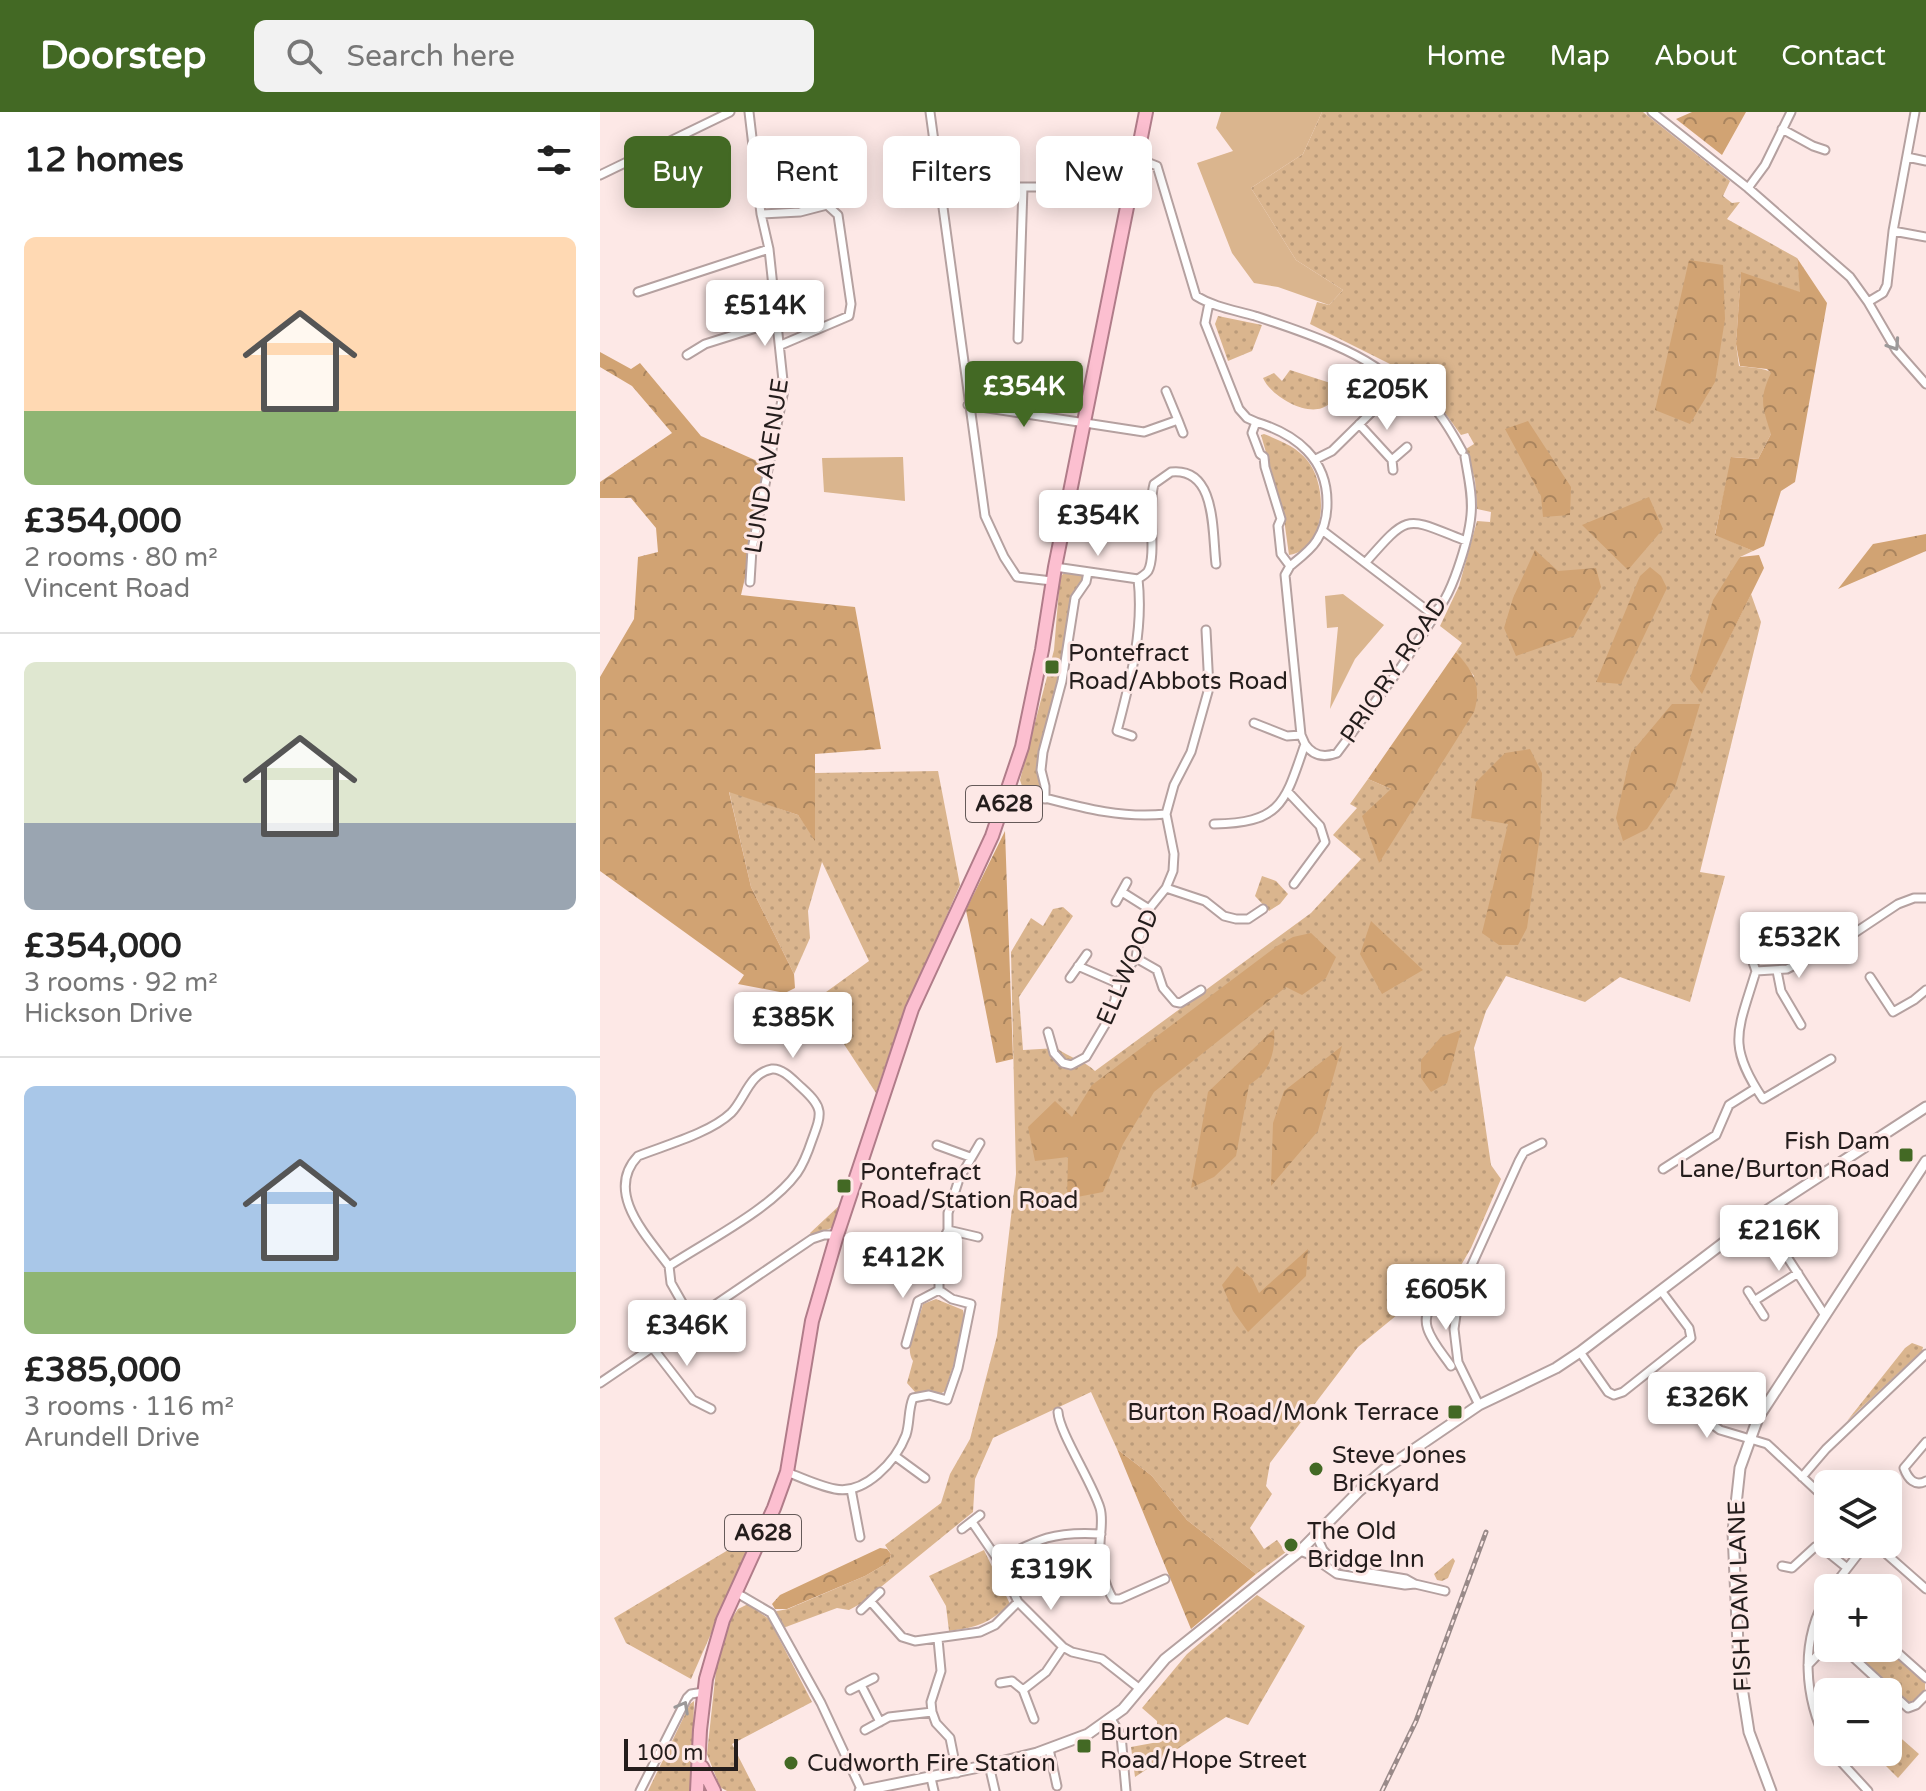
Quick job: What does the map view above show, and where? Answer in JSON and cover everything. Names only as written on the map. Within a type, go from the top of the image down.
[{"type":"highway","name":"A628","points":[[1141,136],[1146,112]]},
{"type":"highway","name":"A628","points":[[697,1791],[704,1692],[723,1620],[762,1537],[787,1472],[812,1321],[837,1235],[912,1009],[992,836],[1009,789],[1032,705],[1052,581],[1127,208]]},
{"type":"highway","name":"A628","points":[[700,1764],[714,1791]]},
{"type":"street","points":[[600,175],[730,112]]},
{"type":"street","name":"LUND AVENUE","points":[[749,112],[761,214],[769,249],[784,390],[752,549],[750,582]]},
{"type":"street","points":[[930,112],[933,136]]},
{"type":"street","points":[[1652,112],[1748,188],[1850,277],[1896,350],[1926,384]]},
{"type":"street","points":[[1748,188],[1765,165],[1791,112]]},
{"type":"street","points":[[1868,302],[1883,293],[1887,285],[1893,231],[1915,112]]},
{"type":"street","points":[[1782,129],[1825,150]]},
{"type":"street","points":[[1907,157],[1926,161]]},
{"type":"street","points":[[1152,164],[1157,166],[1196,296],[1209,303],[1205,323],[1239,409],[1247,418],[1286,433],[1316,459],[1327,496],[1322,530],[1309,550],[1290,566],[1285,575],[1301,735],[1305,744],[1281,805],[1265,816],[1242,824],[1214,824]]},
{"type":"street","points":[[1018,339],[1023,187],[1036,187]]},
{"type":"street","points":[[761,214],[800,212],[827,205],[838,215],[845,260],[851,304],[849,316],[781,345]]},
{"type":"street","points":[[942,208],[981,499],[992,533],[1017,577],[1052,581]]},
{"type":"street","points":[[1893,231],[1926,237]]},
{"type":"street","points":[[638,292],[769,249]]},
{"type":"street","name":"PRIORY ROAD","points":[[1209,303],[1322,340],[1380,369],[1391,377],[1397,387],[1407,387],[1426,401],[1448,426],[1464,454],[1471,515],[1466,541],[1442,605],[1432,614],[1432,620],[1401,667],[1337,753],[1321,756],[1310,752],[1305,744]]},
{"type":"street","points":[[687,355],[705,344],[778,321]]},
{"type":"street","points":[[1316,459],[1332,451],[1397,387]]},
{"type":"street","points":[[1166,391],[1183,433]]},
{"type":"street","points":[[968,405],[1144,432],[1178,420]]},
{"type":"street","points":[[1256,422],[1252,433],[1264,457],[1280,515],[1281,554],[1290,566]]},
{"type":"street","points":[[1359,424],[1392,460],[1393,470]]},
{"type":"street","points":[[1392,460],[1407,447]]},
{"type":"street","points":[[1055,567],[1138,579],[1147,572],[1152,559],[1150,502],[1154,484],[1171,472],[1190,473],[1203,483],[1216,564]]},
{"type":"street","points":[[1366,562],[1395,529],[1409,523],[1426,525],[1466,541]]},
{"type":"street","points":[[1322,530],[1432,614]]},
{"type":"street","points":[[1045,799],[1041,770],[1043,752],[1062,681],[1075,598],[1086,582],[1088,572]]},
{"type":"street","points":[[1132,736],[1117,731],[1135,664],[1140,601],[1138,579]]},
{"type":"street","points":[[1009,789],[1109,814],[1166,814],[1174,785],[1191,752],[1209,688],[1206,630]]},
{"type":"street","points":[[1254,723],[1287,736],[1301,735]]},
{"type":"street","points":[[1288,792],[1320,826],[1325,842],[1294,884]]},
{"type":"street","name":"ELLWOOD","points":[[1071,1065],[1086,1057],[1099,1036],[1115,1000],[1117,983],[1136,958],[1149,909],[1166,888],[1173,871],[1174,854],[1166,814]]},
{"type":"street","points":[[1116,902],[1127,882]]},
{"type":"street","points":[[1166,888],[1205,901],[1224,916],[1241,923],[1263,909]]},
{"type":"street","points":[[1122,892],[1149,909]]},
{"type":"street","points":[[1756,971],[1787,969],[1847,938],[1898,904],[1914,898],[1926,898]]},
{"type":"street","points":[[1749,951],[1756,971],[1739,1028],[1738,1049],[1763,1099],[1831,1059]]},
{"type":"street","points":[[1070,978],[1087,954]]},
{"type":"street","points":[[1136,958],[1157,970],[1163,988],[1175,1002],[1180,1003],[1201,990]]},
{"type":"street","points":[[1078,966],[1117,983]]},
{"type":"street","points":[[1777,971],[1781,991],[1801,1025]]},
{"type":"street","points":[[1870,977],[1893,1012],[1926,990]]},
{"type":"street","points":[[1048,1032],[1054,1053],[1063,1063],[1071,1065],[1071,1077]]},
{"type":"street","points":[[669,1266],[766,1203],[787,1185],[804,1162],[820,1117],[819,1107],[816,1100],[781,1070],[772,1069],[760,1074],[733,1111],[716,1124],[638,1156],[624,1176],[628,1206],[669,1266],[671,1283],[692,1320]]},
{"type":"street","points":[[1663,1169],[1716,1135],[1729,1105],[1756,1088]]},
{"type":"street","points":[[742,1596],[771,1613],[821,1703],[861,1791],[957,1773],[1077,1740],[1111,1719],[1165,1659],[1300,1551],[1385,1469],[1479,1405],[1556,1368],[1580,1352],[1760,1215],[1926,1107]]},
{"type":"street","points":[[939,1290],[939,1248],[948,1230],[948,1213],[959,1179],[980,1143]]},
{"type":"street","points":[[1479,1405],[1458,1362],[1454,1329],[1457,1302],[1462,1284],[1519,1161],[1524,1152],[1542,1143]]},
{"type":"street","points":[[937,1145],[970,1157]]},
{"type":"street","name":"FISH DAM LANE","points":[[1771,1791],[1749,1732],[1739,1668],[1733,1532],[1740,1468],[1758,1418],[1926,1161]]},
{"type":"street","points":[[1760,1215],[1824,1314]]},
{"type":"street","points":[[948,1230],[978,1237]]},
{"type":"street","points":[[600,1383],[812,1239],[837,1235]]},
{"type":"street","points":[[1754,1301],[1798,1273]]},
{"type":"street","points":[[906,1344],[918,1301],[939,1290]]},
{"type":"street","points":[[787,1472],[838,1490],[851,1489],[876,1475],[895,1456],[907,1432],[913,1398],[929,1395],[947,1400],[958,1368],[971,1304],[952,1299],[939,1290]]},
{"type":"street","points":[[1748,1291],[1764,1316]]},
{"type":"street","points":[[1580,1352],[1608,1392],[1614,1395],[1623,1392],[1691,1338],[1689,1328],[1662,1292]]},
{"type":"street","points":[[1451,1366],[1430,1335],[1426,1319],[1432,1305],[1457,1302]]},
{"type":"street","points":[[652,1347],[693,1400],[711,1409]]},
{"type":"street","points":[[1802,1477],[1826,1449],[1925,1358]]},
{"type":"street","points":[[1683,1403],[1720,1430],[1767,1444],[1814,1488]]},
{"type":"street","points":[[1058,1412],[1100,1508],[1102,1564],[1113,1599],[1120,1599],[1165,1579]]},
{"type":"street","points":[[1053,1431],[1062,1426]]},
{"type":"street","points":[[1926,1442],[1904,1468],[1917,1484],[1926,1481]]},
{"type":"street","points":[[1916,1453],[1926,1457]]},
{"type":"street","points":[[895,1456],[925,1478]]},
{"type":"street","points":[[851,1489],[860,1537]]},
{"type":"street","points":[[962,1529],[980,1515]]},
{"type":"street","points":[[972,1522],[998,1560],[1018,1602],[1063,1647],[1102,1659],[1140,1689]]},
{"type":"street","points":[[998,1560],[1053,1535],[1070,1532],[1101,1534]]},
{"type":"street","points":[[1316,1535],[1323,1550],[1334,1562],[1445,1591]]},
{"type":"street","points":[[1782,1566],[1792,1568],[1820,1546],[1846,1567]]},
{"type":"street","points":[[1300,1551],[1337,1574],[1415,1584]]},
{"type":"street","points":[[1841,1574],[1854,1558]]},
{"type":"street","points":[[1891,1558],[1926,1589]]},
{"type":"street","points":[[861,1610],[880,1592]]},
{"type":"street","points":[[871,1602],[902,1637],[915,1641],[988,1629],[1018,1602]]},
{"type":"street","points":[[1814,1628],[1808,1665],[1810,1701],[1814,1711]]},
{"type":"street","points":[[938,1639],[941,1671],[931,1702],[932,1712],[936,1723],[950,1738],[957,1773]]},
{"type":"street","points":[[1023,1690],[1046,1672],[1063,1647]]},
{"type":"street","points":[[1902,1657],[1926,1678]]},
{"type":"street","points":[[1808,1665],[1814,1659]]},
{"type":"street","points":[[1858,1662],[1908,1708],[1926,1695]]},
{"type":"street","points":[[850,1690],[874,1678]]},
{"type":"street","points":[[1000,1683],[1012,1681],[1023,1690],[1034,1719]]},
{"type":"street","points":[[861,1685],[880,1722]]},
{"type":"street","points":[[640,1791],[687,1698],[691,1694],[704,1692]]},
{"type":"street","points":[[865,1730],[897,1715],[932,1712]]},
{"type":"street","points":[[1111,1719],[1121,1735],[1126,1791]]},
{"type":"street","points":[[1049,1749],[1057,1786]]},
{"type":"street","points":[[989,1765],[995,1791]]},
{"type":"street","points":[[1845,1766],[1868,1791]]},
{"type":"street","points":[[931,1778],[934,1791]]},
{"type":"shaded area","points":[[1221,112],[1322,112],[1303,154],[1251,188],[1296,260],[1343,290],[1329,305],[1278,287],[1254,283],[1232,253],[1197,163],[1233,151],[1216,128]]},
{"type":"shaded area","points":[[1322,112],[1643,112],[1730,181],[1723,196],[1732,203],[1740,202],[1727,219],[1797,258],[1801,293],[1741,273],[1736,344],[1739,366],[1772,373],[1771,434],[1758,459],[1732,457],[1715,534],[1753,551],[1740,557],[1702,693],[1751,594],[1761,622],[1700,872],[1725,876],[1690,1002],[1620,977],[1585,1002],[1506,976],[1486,1011],[1474,1048],[1491,1165],[1501,1179],[1471,1248],[1449,1286],[1434,1293],[1414,1314],[1403,1310],[1358,1347],[1270,1463],[1266,1486],[1272,1494],[1250,1528],[1264,1549],[1277,1540],[1286,1552],[1256,1574],[1187,1520],[1152,1476],[1117,1449],[1091,1392],[993,1438],[975,1479],[973,1512],[860,1604],[849,1610],[837,1608],[783,1628],[772,1612],[788,1609],[865,1576],[889,1562],[891,1554],[885,1545],[941,1503],[950,1474],[970,1439],[997,1336],[1016,1174],[1011,952],[1031,918],[1043,926],[1053,909],[1063,907],[1073,916],[1019,997],[1023,1050],[1057,1048],[1095,1071],[1311,913],[1361,859],[1333,835],[1357,808],[1350,804],[1368,779],[1391,789],[1378,862],[1474,676],[1456,652],[1462,643],[1440,626],[1459,586],[1477,521],[1490,522],[1491,512],[1477,509],[1475,480],[1466,449],[1474,444],[1468,433],[1461,435],[1445,413],[1400,369],[1310,324],[1317,302],[1329,305],[1343,290],[1296,260],[1251,188],[1303,154]]},
{"type":"shaded area","points":[[1218,316],[1262,325],[1252,351],[1228,361],[1215,324]]},
{"type":"shaded area","points":[[1290,370],[1346,388],[1322,408],[1306,409],[1280,397],[1263,378],[1274,373],[1282,381]]},
{"type":"shaded area","points":[[1261,435],[1303,455],[1319,484],[1321,499],[1317,529],[1302,550],[1289,555],[1283,512]]},
{"type":"shaded area","points":[[903,457],[905,501],[824,492],[822,458]]},
{"type":"shaded area","points":[[1064,573],[1082,575],[1084,579],[1071,601],[1041,749],[1039,772],[1042,787],[1036,792],[1022,786],[1020,780],[1054,650],[1060,577]]},
{"type":"shaded area","points":[[1343,594],[1384,625],[1355,659],[1330,709],[1338,627],[1327,628],[1325,596]]},
{"type":"shaded area","points":[[938,771],[960,885],[899,1025],[876,1093],[815,1000],[869,961],[822,862],[808,911],[810,938],[794,974],[751,887],[729,791],[798,815],[815,839],[815,773]]},
{"type":"shaded area","points":[[1262,876],[1276,881],[1288,894],[1269,911],[1255,896]]},
{"type":"shaded area","points":[[841,1204],[836,1226],[812,1236],[810,1233]]},
{"type":"shaded area","points":[[936,1299],[963,1310],[956,1357],[945,1391],[940,1394],[915,1392],[907,1383],[913,1361],[911,1341],[923,1304]]},
{"type":"shaded area","points":[[1912,1343],[1923,1347],[1922,1351],[1847,1421],[1905,1348]]},
{"type":"shaded area","points":[[755,1534],[691,1679],[626,1643],[614,1618]]},
{"type":"shaded area","points":[[984,1550],[1010,1604],[982,1624],[949,1631],[946,1606],[929,1576]]},
{"type":"shaded area","points":[[1453,1558],[1455,1561],[1448,1578],[1437,1580],[1434,1574]]},
{"type":"shaded area","points":[[1257,1595],[1305,1626],[1248,1725],[1226,1717],[1135,1777],[1131,1747],[1158,1742],[1157,1721],[1142,1708],[1187,1654]]},
{"type":"shaded area","points":[[748,1604],[769,1619],[812,1702],[732,1744],[756,1791],[727,1791],[720,1787],[707,1754],[717,1661],[730,1621],[738,1609]]},
{"type":"shaded area","points":[[1902,1661],[1925,1683],[1925,1690],[1915,1701],[1907,1702],[1902,1698],[1902,1678],[1880,1678],[1863,1662]]},
{"type":"shaded area","points":[[694,1701],[692,1791],[648,1791],[690,1704]]},
{"type":"shaded area","points":[[1902,1739],[1919,1754],[1898,1778],[1886,1766],[1902,1766]]},
{"type":"green space","points":[[1692,112],[1746,112],[1722,155],[1676,119]]},
{"type":"green space","points":[[1797,258],[1827,303],[1795,482],[1781,491],[1764,546],[1753,551],[1715,535],[1731,457],[1758,459],[1771,434],[1763,403],[1771,373],[1767,369],[1740,366],[1736,344],[1741,272],[1800,292]]},
{"type":"green space","points":[[1689,260],[1723,265],[1725,319],[1715,382],[1690,424],[1655,410]]},
{"type":"green space","points":[[600,352],[631,369],[640,363],[701,436],[771,467],[741,595],[855,607],[881,749],[815,754],[815,841],[798,815],[729,792],[751,887],[794,974],[795,988],[785,993],[738,984],[744,975],[600,871],[600,677],[634,619],[638,557],[658,552],[656,528],[631,498],[600,498],[600,482],[672,433],[632,386],[600,367]]},
{"type":"green space","points":[[1528,421],[1571,487],[1570,515],[1543,517],[1541,496],[1505,429]]},
{"type":"green space","points":[[1649,497],[1663,529],[1628,570],[1582,525]]},
{"type":"green space","points":[[1926,534],[1926,551],[1838,589],[1873,544]]},
{"type":"green space","points":[[1535,550],[1558,571],[1596,568],[1601,587],[1574,636],[1516,656],[1504,628],[1513,598]]},
{"type":"green space","points":[[1759,555],[1764,568],[1702,694],[1690,679],[1713,600],[1740,557]]},
{"type":"green space","points":[[1650,567],[1661,576],[1667,588],[1621,684],[1596,682],[1640,576]]},
{"type":"green space","points":[[1456,652],[1475,680],[1477,694],[1474,712],[1379,863],[1362,816],[1391,789],[1368,779]]},
{"type":"green space","points":[[1672,704],[1700,704],[1675,787],[1647,829],[1623,841],[1616,818],[1631,753]]},
{"type":"green space","points":[[1530,749],[1542,773],[1540,835],[1527,928],[1518,945],[1499,945],[1482,933],[1508,824],[1471,818],[1476,782],[1505,753]]},
{"type":"green space","points":[[1005,831],[1013,1059],[996,1063],[966,910]]},
{"type":"green space","points":[[1371,921],[1423,970],[1382,994],[1360,954]]},
{"type":"green space","points":[[1311,933],[1336,957],[1326,978],[1302,995],[1286,987],[1154,1092],[1123,1144],[1103,1192],[1067,1199],[1068,1157],[1035,1161],[1028,1127],[1055,1101],[1072,1117],[1092,1085],[1277,946],[1293,937]]},
{"type":"green space","points":[[1274,1029],[1270,1062],[1262,1075],[1249,1085],[1236,1156],[1214,1177],[1191,1188],[1208,1092]]},
{"type":"green space","points":[[1461,1030],[1447,1083],[1431,1092],[1421,1078],[1421,1060],[1441,1037]]},
{"type":"green space","points":[[1342,1046],[1318,1131],[1271,1186],[1273,1123],[1284,1091]]},
{"type":"green space","points":[[1308,1249],[1306,1276],[1248,1332],[1233,1311],[1222,1285],[1237,1266],[1252,1278],[1259,1293]]},
{"type":"green space","points":[[1117,1449],[1152,1476],[1187,1520],[1256,1574],[1191,1629]]},
{"type":"green space","points":[[880,1548],[887,1549],[891,1554],[889,1562],[865,1576],[787,1609],[775,1609],[772,1604],[780,1595]]},
{"type":"railway","points":[[1382,1791],[1416,1721],[1486,1532]]},
{"type":"place","name":"Pontefract Road/Abbots Road","points":[[1052,667]]},
{"type":"place","name":"Fish Dam Lane/Burton Road","points":[[1906,1155]]},
{"type":"place","name":"Pontefract Road/Station Road","points":[[844,1186]]},
{"type":"place","name":"Burton Road/Monk Terrace","points":[[1455,1412]]},
{"type":"place","name":"Steve Jones Brickyard","points":[[1316,1469]]},
{"type":"place","name":"The Old Bridge Inn","points":[[1291,1545]]},
{"type":"place","name":"Burton Road/Hope Street","points":[[1084,1746]]},
{"type":"place","name":"Cudworth Fire Station","points":[[791,1763]]}]
